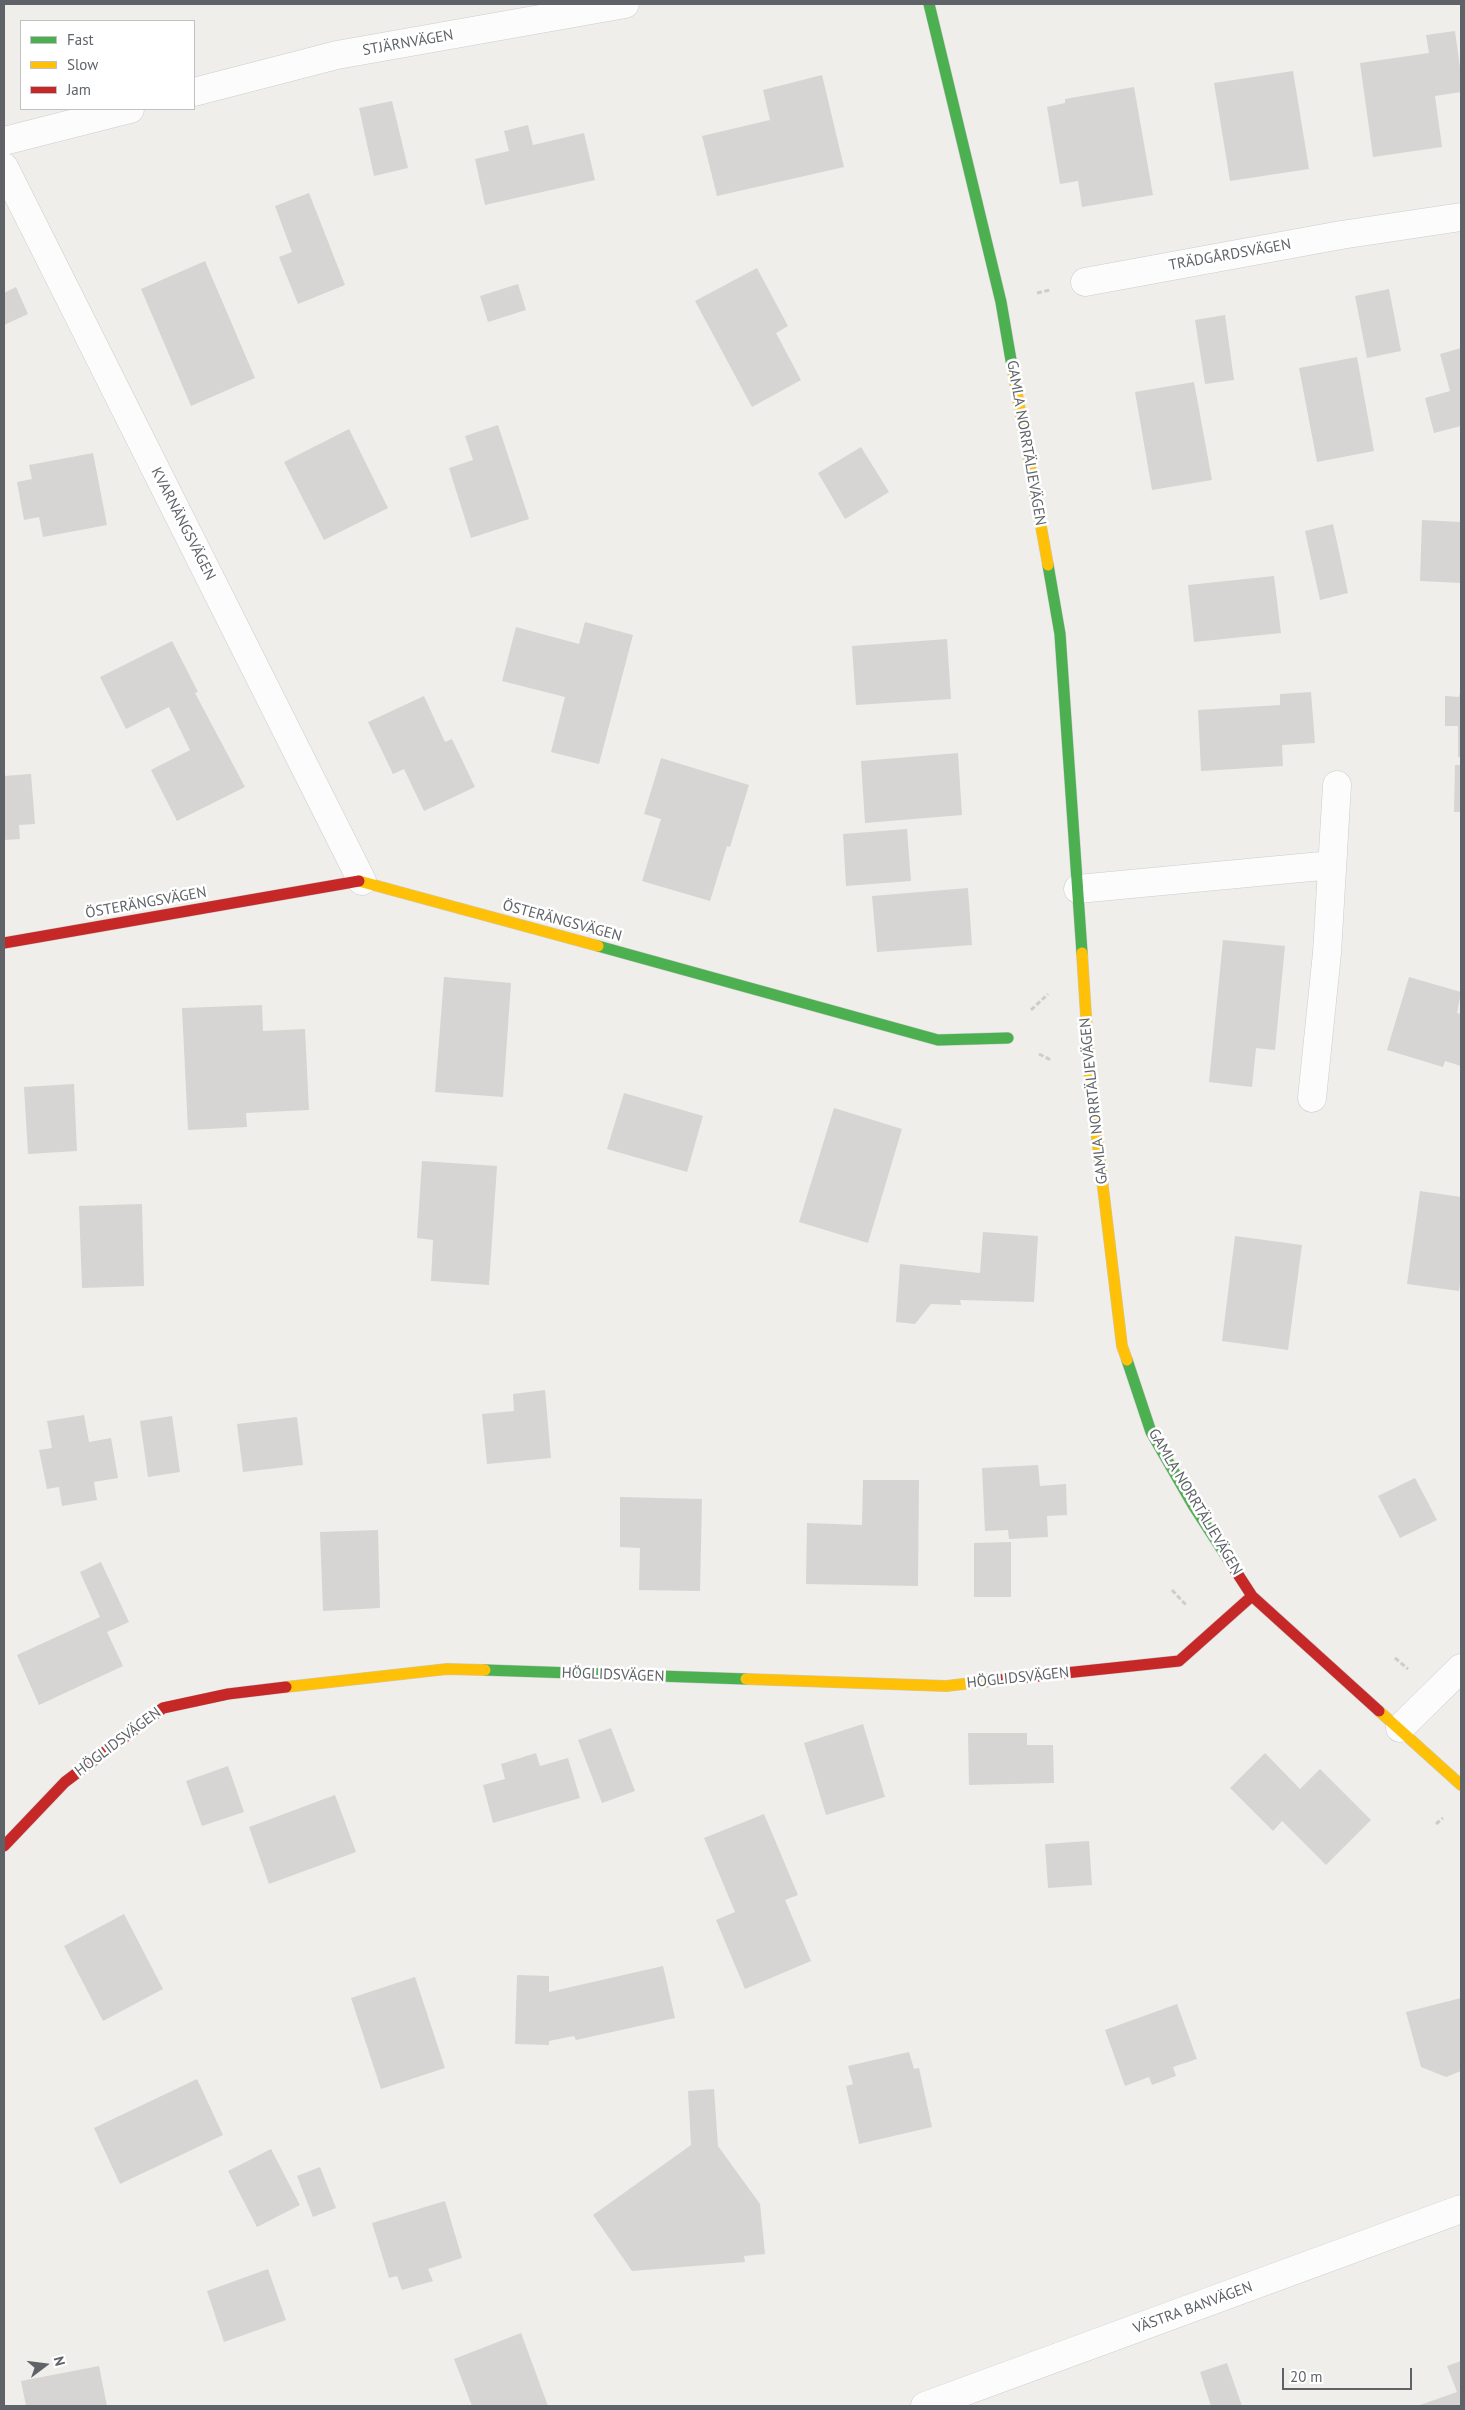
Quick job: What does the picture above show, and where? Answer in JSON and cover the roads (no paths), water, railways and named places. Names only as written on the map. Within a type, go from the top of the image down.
[{"type":"street","name":"STJÄRNVÄGEN","points":[[195,92],[338,55],[625,4]]},
{"type":"street","name":"GAMLA NORRTÄLJEVÄGEN","points":[[929,4],[1001,302],[1060,634],[1090,1079],[1122,1346],[1151,1432],[1193,1505],[1252,1596],[1461,1785]]},
{"type":"street","points":[[4,141],[126,110]]},
{"type":"street","name":"KVARNÄNGSVÄGEN","points":[[4,167],[362,881]]},
{"type":"street","name":"TRÄDGÅRDSVÄGEN","points":[[1085,282],[1332,237],[1461,217]]},
{"type":"street","points":[[1312,1098],[1327,953],[1337,785]]},
{"type":"street","points":[[1078,889],[1332,865]]},
{"type":"street","name":"ÖSTERÄNGSVÄGEN","points":[[4,943],[362,881],[938,1040],[1008,1038]]},
{"type":"street","name":"HÖGLIDSVÄGEN","points":[[4,1846],[65,1782],[163,1708],[228,1694],[447,1669],[946,1686],[1179,1661],[1252,1596]]},
{"type":"street","points":[[1400,1728],[1461,1668]]},
{"type":"street","name":"VÄSTRA BANVÄGEN","points":[[926,2406],[1461,2209]]}]
